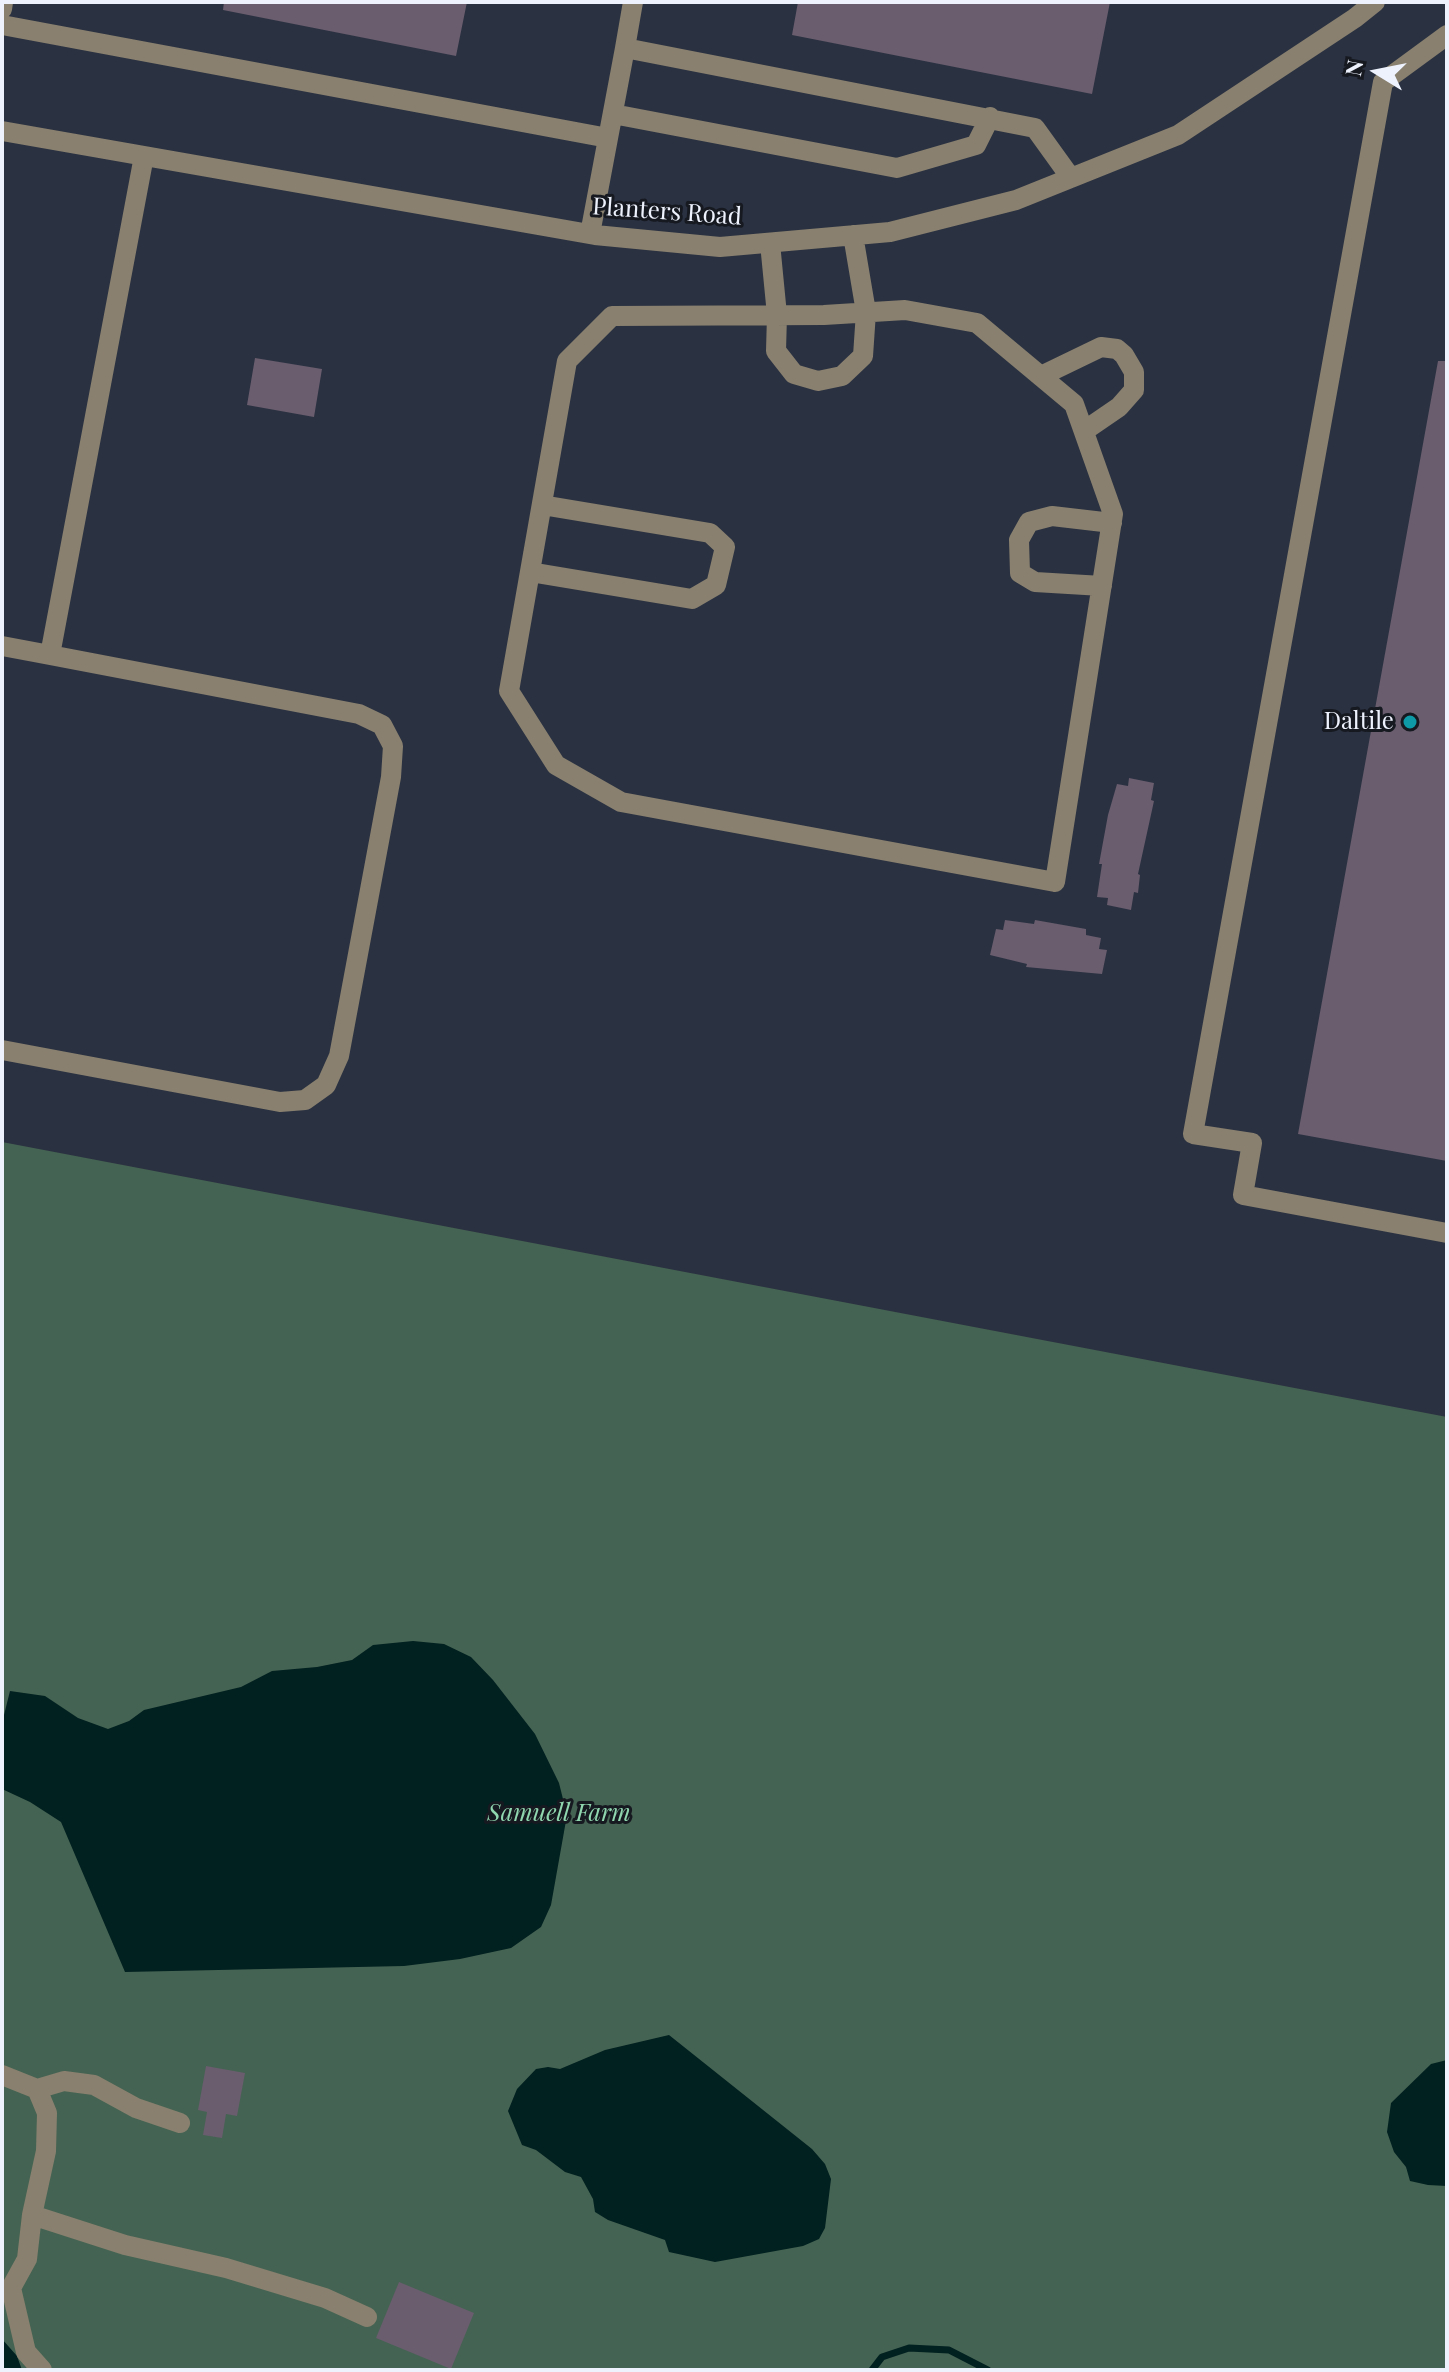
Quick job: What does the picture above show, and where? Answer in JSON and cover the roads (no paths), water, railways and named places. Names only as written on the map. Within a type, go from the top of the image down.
[{"type":"street","points":[[2,9],[3,2]]},
{"type":"street","points":[[590,234],[633,2]]},
{"type":"street","name":"Planters Road","points":[[2,131],[590,234],[720,247],[890,232],[1016,200],[1178,135],[1351,10],[1375,2]]},
{"type":"street","points":[[2,25],[608,138]]},
{"type":"street","points":[[1447,35],[1383,82],[1193,1134],[1252,1143],[1243,1195],[1447,1233]]},
{"type":"street","points":[[625,48],[1035,128],[1071,178]]},
{"type":"street","points":[[613,114],[897,168],[976,145],[990,117]]},
{"type":"street","points":[[50,655],[144,156]]},
{"type":"street","points":[[770,243],[777,315],[776,351],[794,374],[818,381],[842,376],[863,356],[866,312],[853,235]]},
{"type":"street","points":[[905,310],[977,323],[1074,404],[1113,514],[1055,882],[621,802],[556,765],[509,691],[567,361],[612,316],[866,312],[905,310]]},
{"type":"street","points":[[1041,376],[1101,347],[1117,349],[1124,355],[1134,372],[1134,390],[1119,407],[1084,431]]},
{"type":"street","points":[[530,572],[692,599],[716,585],[725,547],[710,533],[542,505]]},
{"type":"street","points":[[1102,586],[1035,582],[1020,573],[1019,540],[1029,522],[1052,516],[1112,523]]},
{"type":"street","points":[[2,646],[359,714],[382,725],[393,746],[391,777],[339,1056],[326,1085],[305,1100],[280,1102],[2,1050]]},
{"type":"street","points":[[2,2075],[37,2089],[64,2081],[94,2085],[136,2108],[180,2123]]},
{"type":"street","points":[[37,2089],[47,2113],[46,2151],[32,2215],[27,2259],[6,2290],[26,2352],[42,2370]]},
{"type":"street","points":[[32,2215],[125,2245],[226,2268],[325,2298],[367,2317]]},
{"type":"waterway","points":[[872,2370],[882,2357],[909,2348],[949,2350],[988,2370]]},
{"type":"place","name":"Daltile","points":[[1410,722]]},
{"type":"park label","name":"Samuell Farm","points":[[559,1814]]}]
